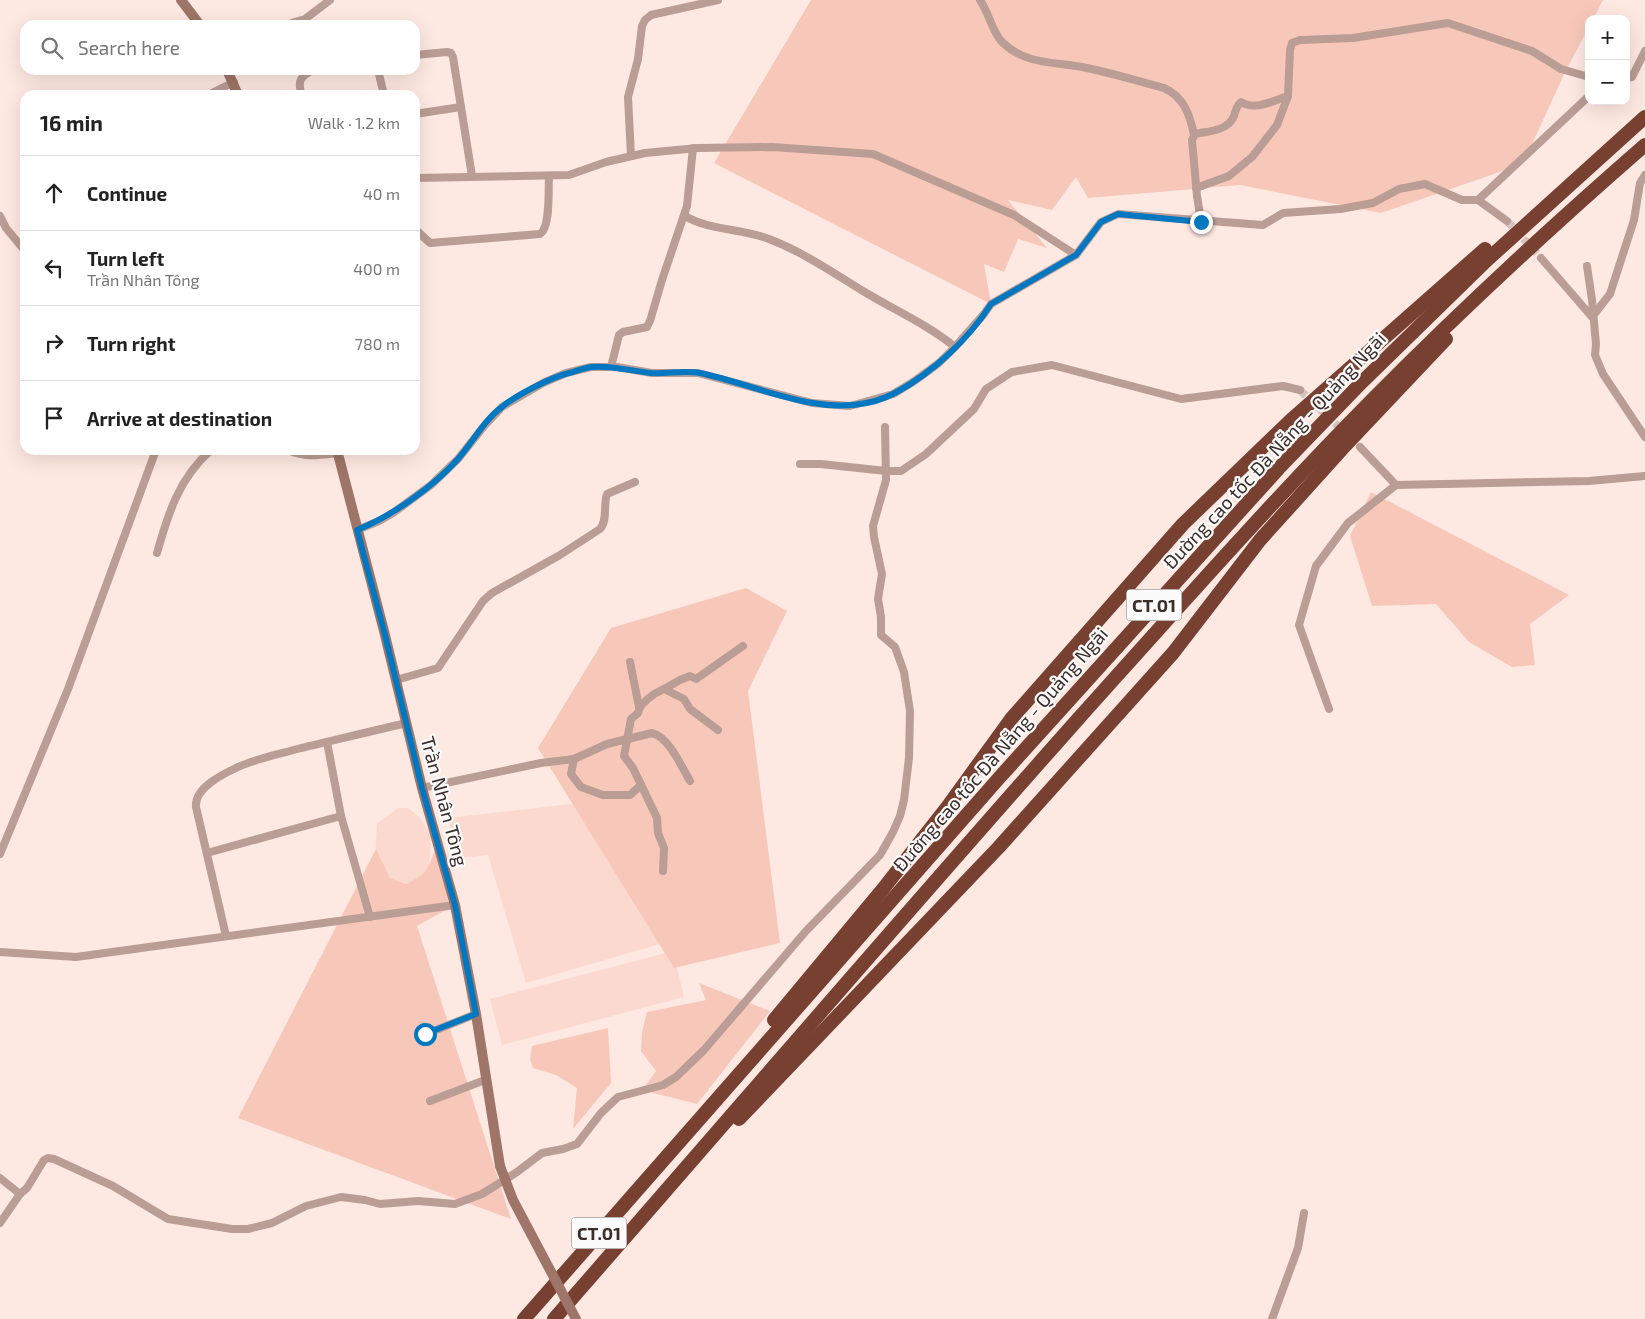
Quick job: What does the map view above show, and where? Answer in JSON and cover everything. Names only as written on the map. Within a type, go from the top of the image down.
[{"type":"highway","name":"Đường cao tốc Đà Nẵng - Quảng Ngãi","points":[[692,1123],[1005,770],[1279,468],[1361,383],[1486,260],[1644,118]]},
{"type":"highway","points":[[692,1123],[884,890],[1012,719],[1183,524],[1291,420],[1393,330],[1526,213],[1644,118]]},
{"type":"highway","name":"Đường cao tốc Đà Nẵng - Quảng Ngãi","points":[[720,1133],[1022,783],[1294,480],[1375,396],[1549,229],[1645,145]]},
{"type":"highway","points":[[720,1133],[1000,847],[1173,653],[1260,540],[1342,449],[1549,229]]},
{"type":"highway","name":"CT.01","points":[[524,1319],[630,1198],[692,1123]]},
{"type":"highway","name":"CT.01","points":[[554,1319],[608,1256],[720,1133]]},
{"type":"street","points":[[182,0],[196,20]]},
{"type":"street","points":[[302,20],[330,0]]},
{"type":"street","points":[[631,156],[628,97],[638,59],[642,26],[645,20],[651,15],[718,0]]},
{"type":"street","points":[[980,0],[990,17],[998,38],[1009,48],[1030,59],[1083,67],[1164,88],[1175,94],[1184,105],[1191,120],[1194,135],[1192,140],[1196,188],[1201,222]]},
{"type":"street","points":[[1196,188],[1229,176],[1252,157],[1277,125],[1288,96],[1290,50],[1292,43],[1300,40],[1353,38],[1448,23],[1532,51],[1561,69],[1585,76]]},
{"type":"street","points":[[1630,77],[1632,77],[1645,51]]},
{"type":"street","points":[[420,54],[439,52],[451,53],[453,56],[472,176]]},
{"type":"street","points":[[230,75],[236,90]]},
{"type":"street","points":[[300,90],[299,81],[304,75]]},
{"type":"street","points":[[379,75],[383,90]]},
{"type":"street","points":[[218,90],[234,82]]},
{"type":"street","points":[[1194,135],[1221,129],[1232,122],[1238,105],[1241,102],[1254,107],[1288,96]]},
{"type":"street","points":[[1478,200],[1585,100]]},
{"type":"street","points":[[420,113],[461,107]]},
{"type":"street","points":[[420,178],[569,175],[606,162],[631,156],[693,148],[772,147],[873,154],[1014,215],[1076,255]]},
{"type":"street","points":[[611,367],[619,335],[623,332],[647,327],[650,322],[662,280],[685,216],[690,188],[693,148]]},
{"type":"street","points":[[1592,317],[1610,294],[1634,220],[1640,183],[1645,175]]},
{"type":"street","points":[[420,234],[430,243],[540,234],[543,232],[547,222],[549,176]]},
{"type":"street","points":[[357,530],[393,513],[431,485],[458,459],[502,407],[543,383],[591,367],[611,367],[652,373],[698,373],[812,403],[850,406],[893,394],[939,363],[991,304],[1076,255],[1101,222],[1118,214],[1201,222],[1263,225],[1283,213],[1340,209],[1373,203],[1399,188],[1425,184],[1462,200],[1478,200],[1507,221]]},
{"type":"street","points":[[0,216],[6,228],[20,245]]},
{"type":"street","points":[[685,216],[698,223],[750,233],[791,248],[833,271],[955,347]]},
{"type":"street","points":[[1541,258],[1592,317]]},
{"type":"street","points":[[1587,266],[1596,344],[1595,356],[1604,374],[1645,436]]},
{"type":"street","points":[[800,464],[901,471],[926,454],[974,409],[986,389],[1012,372],[1052,366],[1181,399],[1283,386],[1300,390]]},
{"type":"street","points":[[0,1223],[20,1194],[27,1188],[44,1160],[48,1158],[113,1186],[168,1219],[232,1229],[256,1228],[306,1206],[341,1197],[380,1204],[418,1201],[455,1204],[482,1194],[542,1153],[564,1149],[577,1144],[601,1113],[618,1097],[663,1085],[676,1077],[704,1050],[806,932],[880,855],[900,816],[909,758],[910,711],[904,672],[895,647],[881,636],[881,617],[878,599],[882,574],[873,526],[886,480],[885,427]]},
{"type":"street","points":[[1360,447],[1396,485]]},
{"type":"street","points":[[0,854],[68,689],[154,455]]},
{"type":"street","points":[[157,553],[171,506],[194,467],[206,455]]},
{"type":"street","points":[[303,455],[324,455]]},
{"type":"street","name":"Trần Nhân Tông","points":[[338,455],[422,788],[455,905],[476,1014],[500,1166],[513,1200],[576,1319]]},
{"type":"street","points":[[1330,709],[1299,625],[1316,566],[1348,523],[1396,485],[1589,481],[1645,476]]},
{"type":"street","points":[[396,680],[438,668],[483,601],[498,589],[560,555],[600,529],[604,522],[604,502],[607,494],[635,482]]},
{"type":"street","points":[[663,871],[664,848],[658,833],[657,818],[633,768],[624,756],[630,719],[658,692],[690,676],[696,679],[743,646]]},
{"type":"street","points":[[630,662],[640,708]]},
{"type":"street","points":[[664,689],[684,699],[690,709],[718,730]]},
{"type":"street","points":[[226,936],[195,802],[201,792],[226,774],[249,763],[406,723]]},
{"type":"street","points":[[422,788],[541,763],[574,759],[607,744],[652,733],[667,742],[690,781]]},
{"type":"street","points":[[327,742],[341,816],[370,917]]},
{"type":"street","points":[[574,759],[571,774],[581,787],[603,795],[630,795],[641,785]]},
{"type":"street","points":[[207,853],[341,816]]},
{"type":"street","points":[[0,952],[76,957],[455,905]]},
{"type":"street","points":[[421,1036],[476,1014]]},
{"type":"street","points":[[430,1101],[485,1080]]},
{"type":"street","points":[[0,1178],[20,1194]]},
{"type":"street","points":[[1272,1319],[1298,1248],[1304,1213]]},
{"type":"shaded area","points":[[811,0],[1603,0],[1595,15],[1585,15],[1585,34],[1566,70],[1523,164],[1381,213],[1240,185],[1088,198],[1076,177],[1052,210],[1008,200],[1047,248],[1018,239],[1004,272],[984,264],[991,304],[714,163]]},
{"type":"shaded area","points":[[1371,492],[1569,595],[1530,624],[1535,665],[1512,667],[1469,642],[1436,604],[1372,606],[1350,536]]},
{"type":"shaded area","points":[[746,588],[787,611],[748,691],[780,943],[674,968],[538,748],[611,628]]},
{"type":"shaded area","points":[[597,801],[660,944],[526,983],[488,855],[459,858],[448,818]]},
{"type":"shaded area","points":[[398,808],[408,808],[419,817],[431,835],[429,866],[423,876],[406,884],[390,878],[375,858],[377,824]]},
{"type":"shaded area","points":[[376,849],[390,878],[406,884],[422,875],[430,863],[435,849],[455,905],[417,926],[511,1219],[238,1118]]},
{"type":"shaded area","points":[[673,951],[684,997],[502,1045],[490,999]]},
{"type":"shaded area","points":[[699,983],[770,1011],[697,1104],[642,1090],[656,1071],[641,1051],[642,1032],[647,1012],[706,1000]]},
{"type":"shaded area","points":[[608,1028],[611,1083],[573,1129],[577,1088],[556,1075],[533,1068],[530,1059],[532,1046]]},
{"type":"tunnel","points":[[1507,221],[1541,258]]},
{"type":"tunnel","points":[[1300,390],[1344,432]]},
{"type":"route","points":[[425,1034],[476,1014],[455,905],[422,788],[384,631],[357,530],[393,513],[431,485],[458,459],[502,407],[543,383],[566,374],[591,367],[617,367],[652,373],[698,373],[812,403],[850,406],[869,402],[893,394],[939,363],[991,304],[1076,255],[1101,222],[1118,214],[1201,222]]}]
